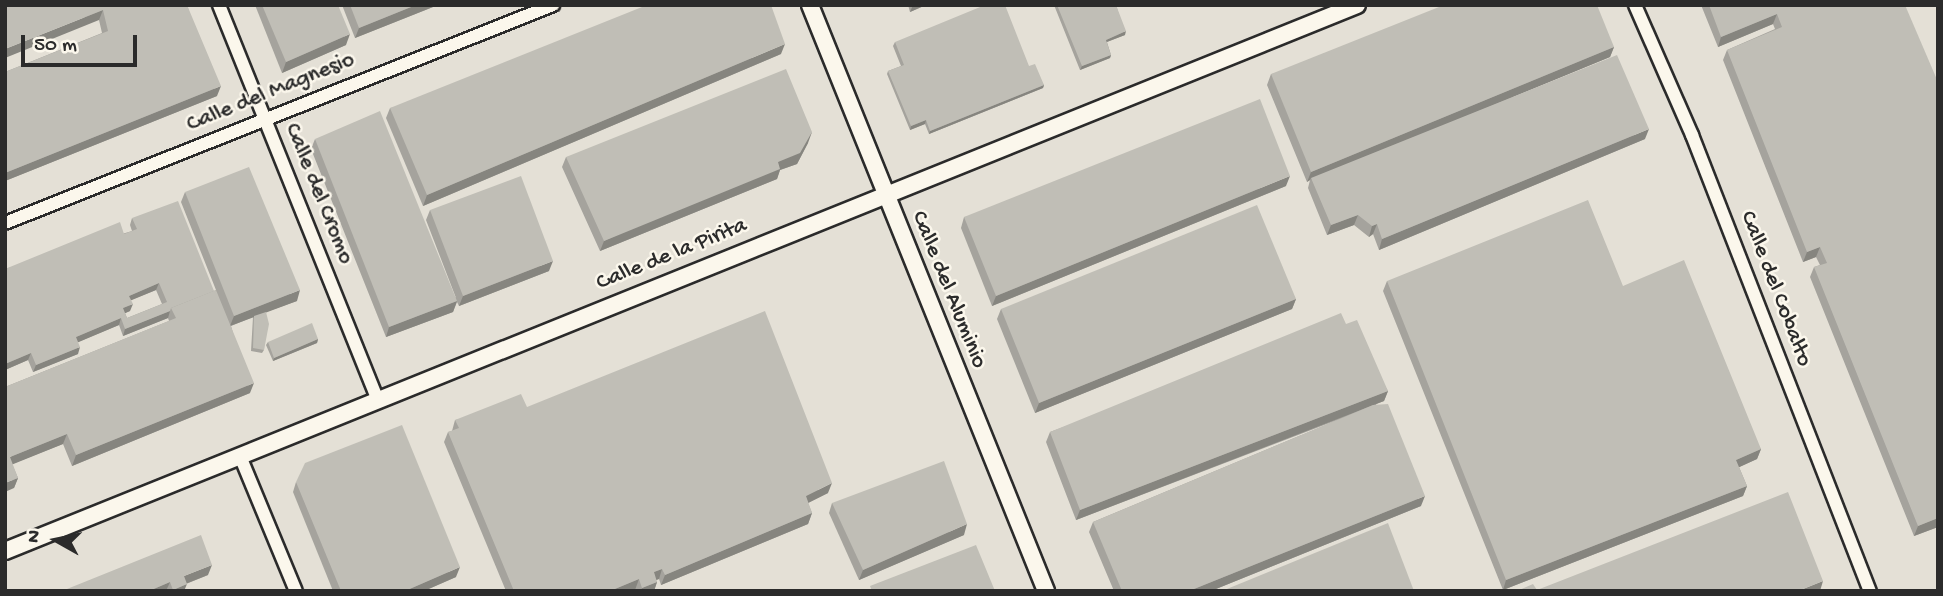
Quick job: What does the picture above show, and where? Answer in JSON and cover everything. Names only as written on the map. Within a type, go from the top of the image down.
[{"type":"street","name":"Calle del Cromo","points":[[219,5],[377,399]]},
{"type":"street","name":"Calle del Magnesio","points":[[5,223],[264,117],[553,5]]},
{"type":"street","name":"Calle del Aluminio","points":[[810,5],[1046,591]]},
{"type":"street","name":"Calle de la Pirita","points":[[5,551],[885,193],[1357,5]]},
{"type":"street","name":"Calle del Cobalto","points":[[1635,5],[1692,135],[1870,591]]},
{"type":"street","points":[[240,456],[296,591]]},
{"type":"shaded area","points":[[5,5],[1938,5],[1938,591],[5,591]]},
{"type":"building","points":[[5,5],[187,5],[221,86],[5,173],[5,72],[108,31],[103,10],[5,49]]},
{"type":"building","points":[[262,5],[338,5],[350,34],[286,62]]},
{"type":"building","points":[[350,5],[416,5],[359,28]]},
{"type":"building","points":[[647,5],[771,5],[785,44],[427,195],[390,108]]},
{"type":"building","points":[[985,5],[1005,5],[1029,66],[1035,64],[1044,85],[930,131],[926,120],[911,126],[888,71],[904,65],[895,42]]},
{"type":"building","points":[[1057,5],[1116,5],[1126,31],[1106,40],[1111,55],[1082,66]]},
{"type":"building","points":[[1444,5],[1597,5],[1614,47],[1311,172],[1271,74]]},
{"type":"building","points":[[1709,5],[1905,5],[1938,82],[1938,518],[1918,526],[1814,267],[1827,263],[1820,247],[1807,252],[1727,50],[1782,27],[1777,14],[1721,37]]},
{"type":"building","points":[[1617,55],[1649,129],[1382,239],[1377,224],[1372,226],[1358,215],[1331,225],[1311,178]]},
{"type":"building","points":[[786,69],[812,132],[800,153],[778,162],[780,169],[604,241],[566,157]]},
{"type":"building","points":[[1260,99],[1290,176],[996,296],[964,217]]},
{"type":"building","points":[[380,111],[457,301],[389,327],[315,139]]},
{"type":"building","points":[[249,167],[300,290],[234,316],[185,192]]},
{"type":"building","points":[[521,176],[553,261],[463,296],[430,210]]},
{"type":"building","points":[[1588,200],[1623,286],[1684,260],[1761,449],[1736,460],[1747,486],[1506,580],[1387,281]]},
{"type":"building","points":[[178,201],[214,291],[125,329],[121,318],[76,337],[80,347],[36,365],[31,353],[5,364],[5,269],[120,222],[124,234],[137,229],[132,218]],"holes":[[[159,283],[167,302],[127,318],[123,308],[133,304],[129,296]]]},
{"type":"building","points":[[1257,205],[1296,299],[1039,403],[1001,309]]},
{"type":"building","points":[[216,290],[254,383],[76,455],[67,434],[10,457],[18,478],[5,483],[5,387],[176,318],[171,308]]},
{"type":"building","points":[[765,311],[832,483],[806,496],[812,513],[665,575],[662,569],[654,572],[657,582],[642,588],[639,579],[610,591],[514,591],[448,432],[459,428],[455,420],[521,394],[527,407]]},
{"type":"building","points":[[266,312],[269,324],[264,350],[253,348],[254,316]]},
{"type":"building","points":[[1341,313],[1346,324],[1357,320],[1388,391],[1080,510],[1050,432]]},
{"type":"building","points":[[312,323],[318,339],[274,358],[268,342]]},
{"type":"building","points":[[1388,404],[1425,496],[1189,591],[1122,591],[1093,522],[1373,405]]},
{"type":"building","points":[[402,425],[460,567],[405,591],[341,591],[296,482],[305,463]]},
{"type":"building","points":[[944,461],[967,524],[863,570],[832,503]]},
{"type":"building","points":[[1788,492],[1823,581],[1798,591],[1517,591],[1533,584],[1537,590]]},
{"type":"building","points":[[1388,523],[1414,591],[1222,591]]},
{"type":"building","points":[[201,535],[212,565],[184,576],[187,584],[173,590],[170,582],[149,591],[62,591]]},
{"type":"building","points":[[976,545],[995,591],[872,591],[870,586]]}]
